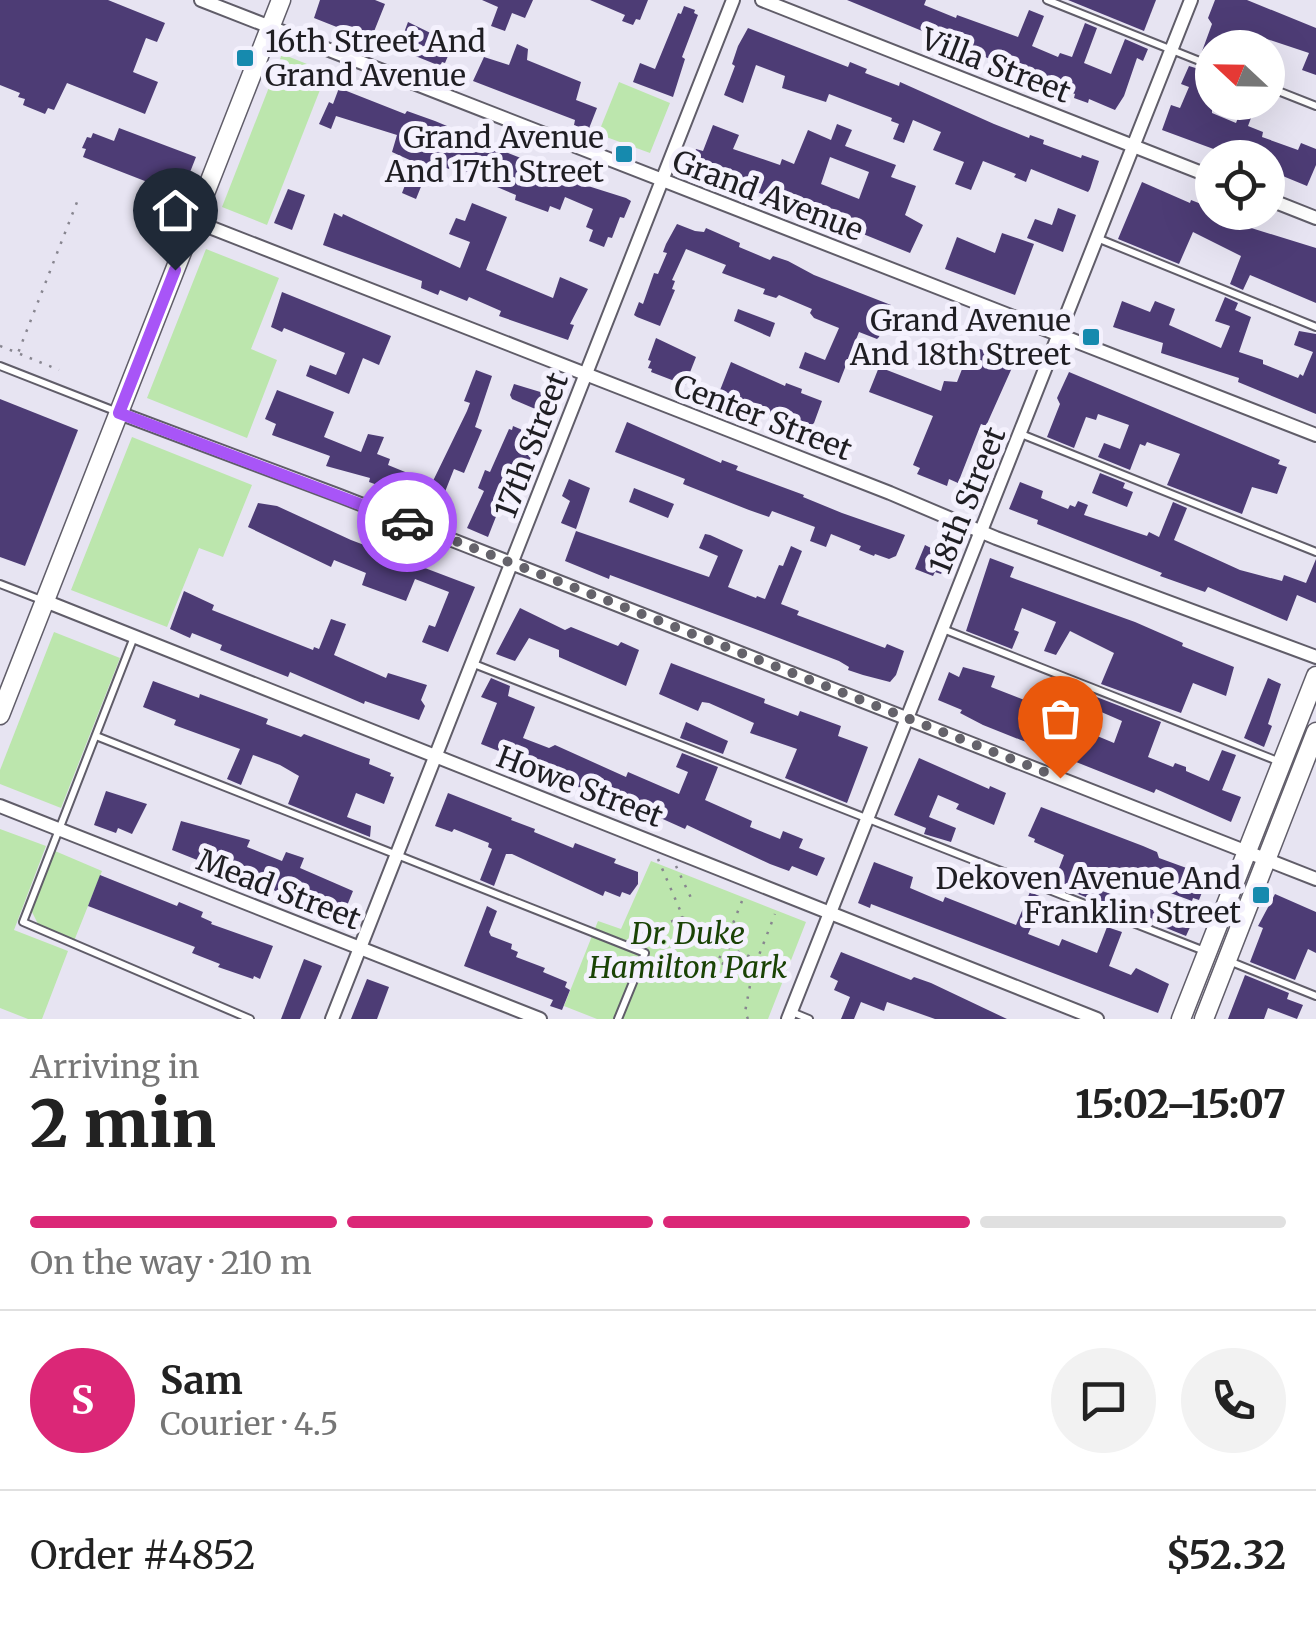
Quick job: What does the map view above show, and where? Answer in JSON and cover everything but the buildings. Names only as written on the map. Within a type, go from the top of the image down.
[{"type":"street","name":"Grand Avenue","points":[[201,0],[1316,435]]},
{"type":"street","points":[[0,715],[281,0]]},
{"type":"street","name":"17th Street","points":[[332,1019],[733,0]]},
{"type":"street","name":"Villa Street","points":[[762,0],[1195,170]]},
{"type":"street","name":"18th Street","points":[[789,1015],[1191,0]]},
{"type":"street","points":[[1285,206],[1316,218]]},
{"type":"street","name":"Center Street","points":[[194,221],[890,492],[980,531],[1316,657]]},
{"type":"street","points":[[119,413],[1316,878]]},
{"type":"street","name":"Howe Street","points":[[45,602],[1097,1019]]},
{"type":"street","points":[[1181,1019],[1316,676]]},
{"type":"street","points":[[1204,1019],[1316,732]]},
{"type":"street","name":"Mead Street","points":[[0,806],[540,1019]]},
{"type":"lane","points":[[1048,0],[1195,59]]},
{"type":"lane","points":[[1285,94],[1316,106]]},
{"type":"lane","points":[[1096,237],[1316,328]]},
{"type":"lane","points":[[0,366],[119,413]]},
{"type":"lane","points":[[1020,434],[1316,552]]},
{"type":"lane","points":[[0,584],[45,602]]},
{"type":"lane","points":[[942,629],[1282,762]]},
{"type":"lane","points":[[134,637],[23,922],[250,1019]]},
{"type":"lane","points":[[472,663],[1208,953]]},
{"type":"lane","points":[[96,736],[645,953],[618,1019]]},
{"type":"lane","points":[[1226,960],[1316,996]]},
{"type":"lane","points":[[789,1015],[809,1019]]},
{"type":"path","points":[[18,353],[79,197]]},
{"type":"path","points":[[0,346],[59,370]]},
{"type":"path","points":[[617,943],[683,917],[650,840]]},
{"type":"path","points":[[666,846],[692,900]]},
{"type":"path","points":[[742,901],[718,962],[752,973]]},
{"type":"path","points":[[748,1019],[745,1012],[752,973],[775,914]]},
{"type":"path","points":[[724,946],[786,970]]},
{"type":"green space","points":[[282,54],[327,72],[267,225],[222,207]]},
{"type":"green space","points":[[619,82],[670,103],[650,153],[598,134]]},
{"type":"green space","points":[[206,249],[279,278],[251,349],[277,360],[247,438],[147,398]]},
{"type":"green space","points":[[132,437],[252,485],[223,557],[199,548],[167,627],[71,590]]},
{"type":"green space","points":[[54,632],[120,658],[61,808],[0,784],[0,770]]},
{"type":"green space","points":[[0,829],[46,846],[14,930],[68,951],[42,1019],[28,1019],[0,1008]]},
{"type":"green space","points":[[55,851],[102,871],[74,941],[38,924],[31,910]]},
{"type":"green space","name":"Dr. Duke Hamilton Park","points":[[651,861],[806,922],[768,1019],[597,1019],[564,1006],[598,921],[621,929]]},
{"type":"way so far","points":[[407,522],[1060,778]]},
{"type":"place","name":"16th Street And Grand Avenue","points":[[245,58]]},
{"type":"place","name":"Grand Avenue And 17th Street","points":[[624,154]]},
{"type":"place","name":"Grand Avenue And 18th Street","points":[[1091,337]]},
{"type":"place","name":"Dekoven Avenue And Franklin Street","points":[[1261,895]]},
{"type":"route","points":[[175,270],[119,413],[407,522]]}]
